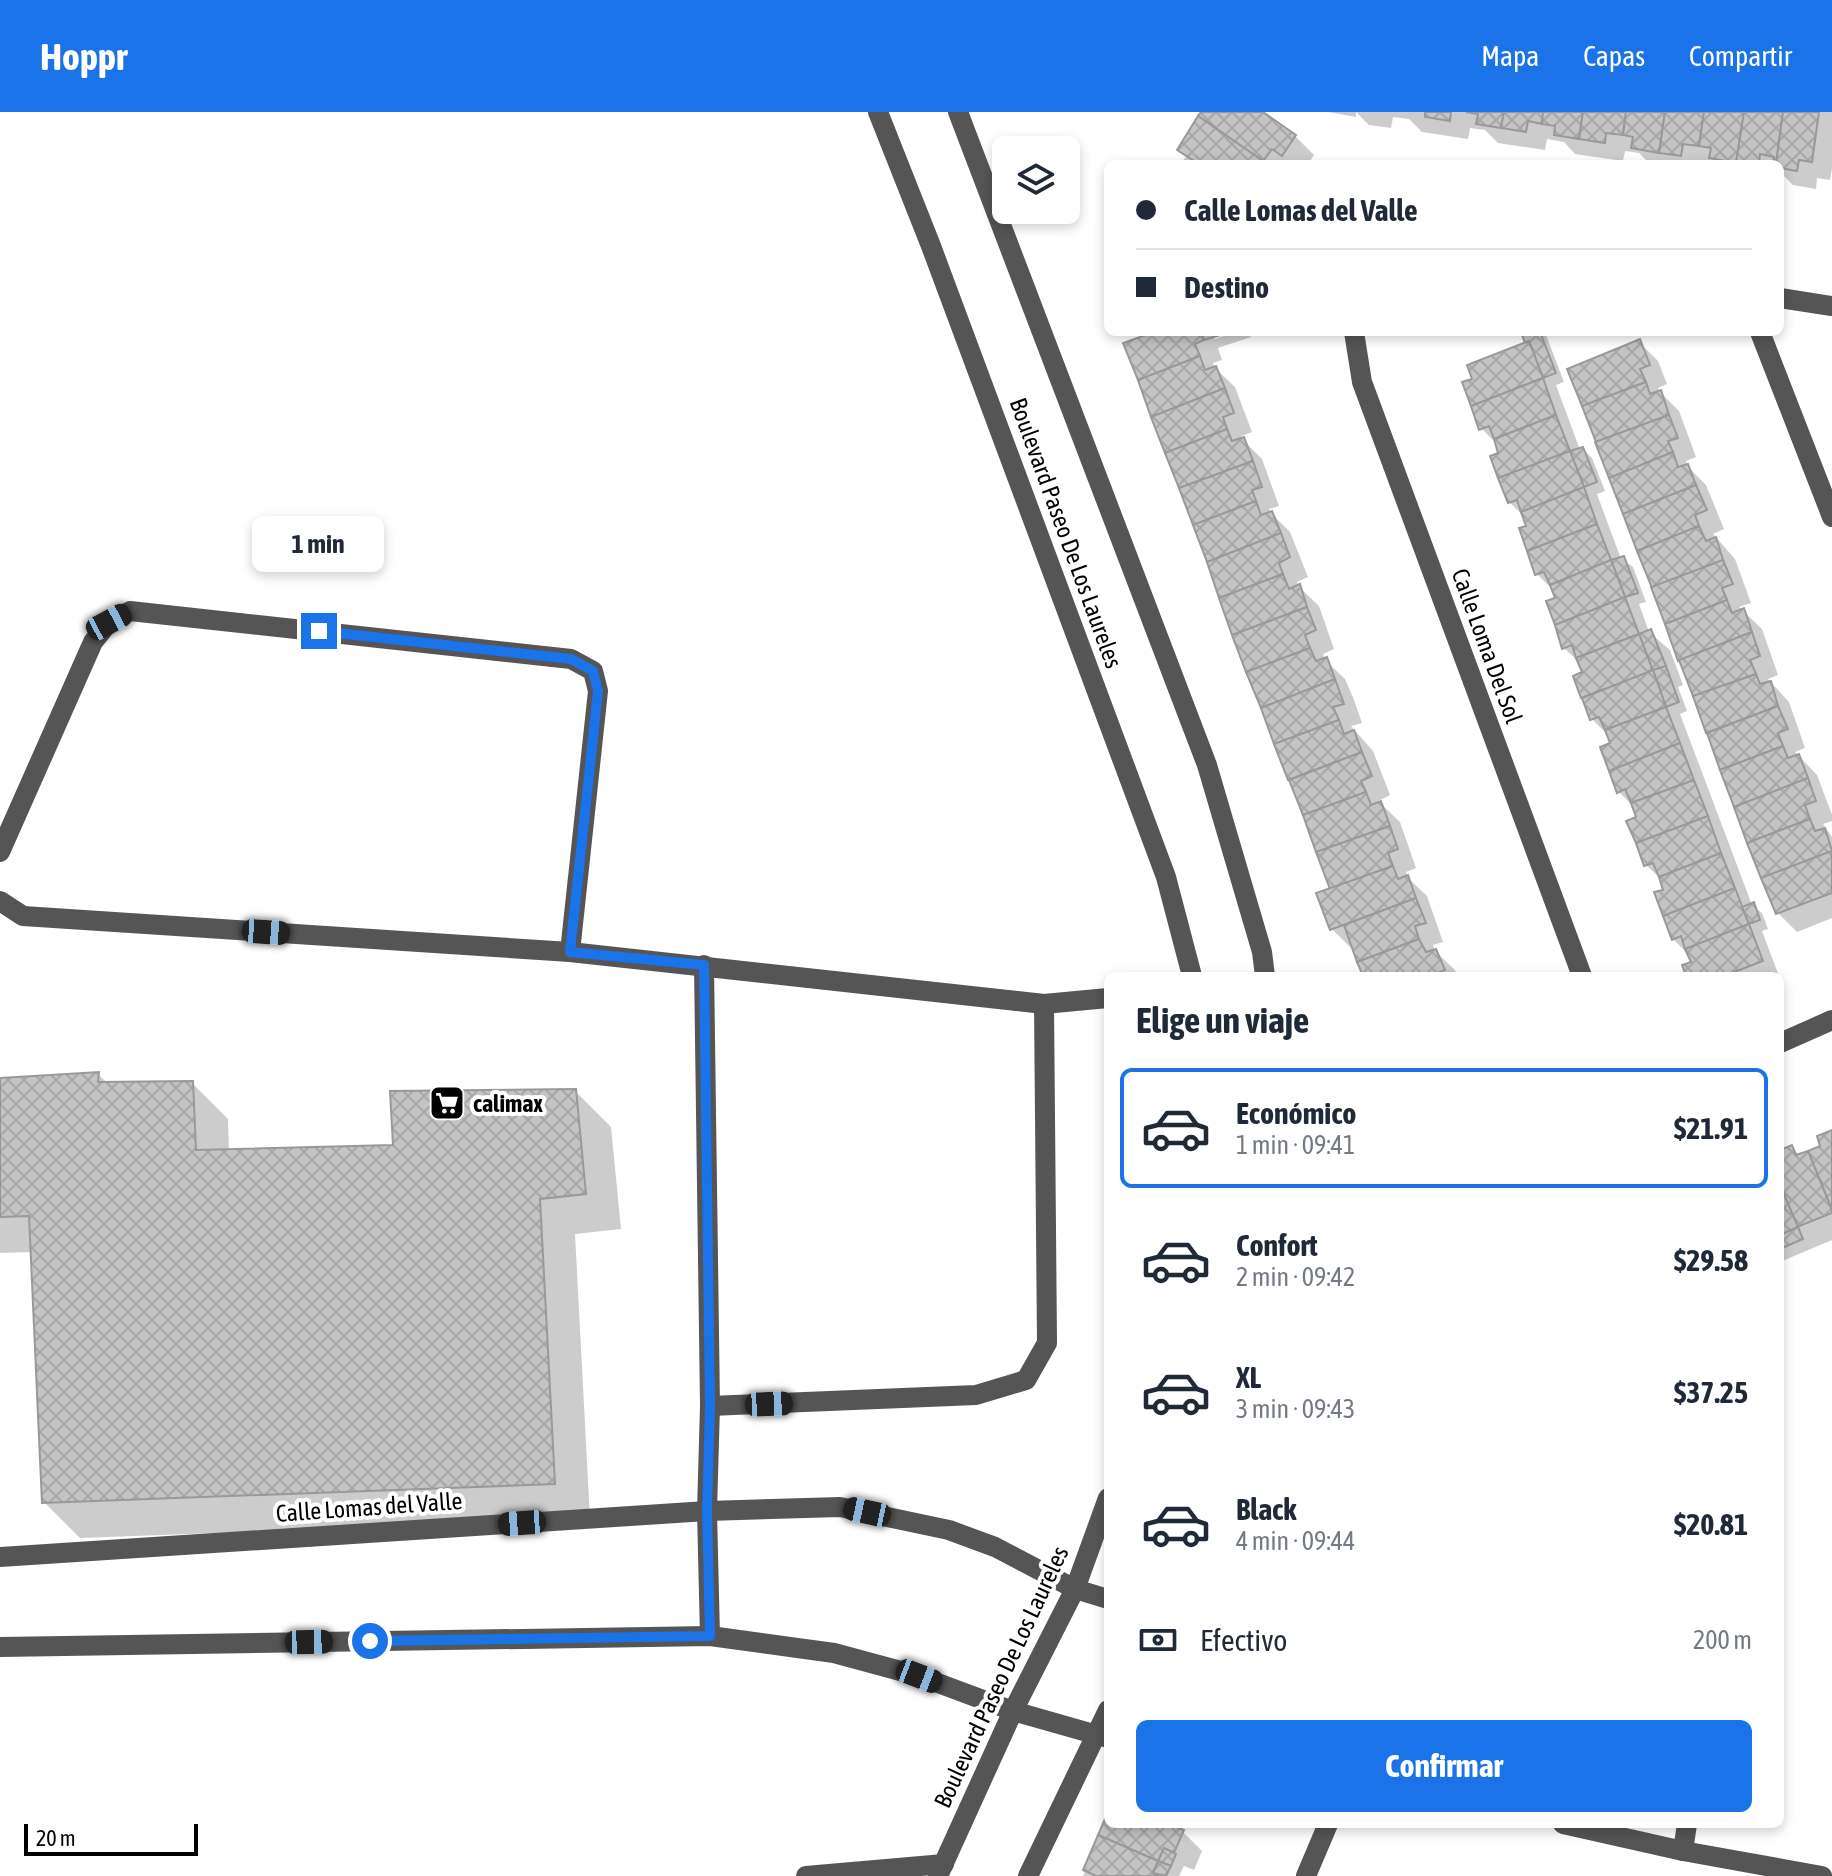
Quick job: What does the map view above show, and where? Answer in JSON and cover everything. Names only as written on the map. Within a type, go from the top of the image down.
[{"type":"street","name":"Boulevard Paseo De Los Laureles","points":[[878,112],[1166,877],[1191,972]]},
{"type":"street","name":"Boulevard Paseo De Los Laureles","points":[[958,112],[1207,765],[1262,952],[1264,972]]},
{"type":"street","points":[[1784,298],[1831,303]]},
{"type":"street","name":"Calle Loma Del Sol","points":[[1355,336],[1362,382],[1581,972]]},
{"type":"street","points":[[1762,336],[1832,517]]},
{"type":"street","points":[[0,852],[93,642],[109,622],[130,611],[571,659],[593,671],[598,691],[570,952]]},
{"type":"street","points":[[0,901],[23,916],[570,952],[1044,1004],[1104,998]]},
{"type":"street","points":[[704,965],[710,1636]]},
{"type":"street","points":[[710,1406],[976,1395],[1026,1380],[1047,1343],[1044,1004]]},
{"type":"street","points":[[1784,1041],[1832,1020]]},
{"type":"street","name":"Calle Lomas del Valle","points":[[0,1557],[707,1511],[840,1507],[949,1530],[995,1547],[1075,1589],[1104,1598]]},
{"type":"street","name":"Boulevard Paseo De Los Laureles","points":[[941,1870],[1013,1711],[1075,1589],[1104,1509]]},
{"type":"street","points":[[0,1647],[710,1636],[834,1653],[919,1676],[1013,1711],[1102,1737],[1028,1876]]},
{"type":"street","points":[[1306,1876],[1326,1828]]},
{"type":"street","points":[[1581,1828],[1683,1851],[1822,1876]]},
{"type":"street","points":[[1683,1851],[1686,1828]]},
{"type":"street","points":[[806,1876],[941,1870]]},
{"type":"building","points":[[1201,112],[1263,112],[1296,135],[1282,156],[1272,149],[1262,160],[1198,116]]},
{"type":"building","points":[[1425,112],[1451,112],[1450,121],[1425,117]]},
{"type":"building","points":[[1466,112],[1504,112],[1501,128],[1476,124],[1478,114]]},
{"type":"building","points":[[1504,112],[1543,112],[1542,124],[1528,121],[1526,132],[1501,128]]},
{"type":"building","points":[[1543,112],[1583,112],[1579,139],[1554,135],[1555,126],[1542,124]]},
{"type":"building","points":[[1583,112],[1626,112],[1623,135],[1606,133],[1605,143],[1579,139]]},
{"type":"building","points":[[1626,112],[1665,112],[1659,153],[1631,148],[1633,137],[1623,135]]},
{"type":"building","points":[[1665,112],[1704,112],[1699,146],[1683,144],[1681,156],[1659,153]]},
{"type":"building","points":[[1704,112],[1744,112],[1736,160],[1709,158],[1711,148],[1699,146]]},
{"type":"building","points":[[1744,112],[1783,112],[1777,160],[1760,154],[1759,160],[1736,160]]},
{"type":"building","points":[[1783,112],[1819,112],[1812,162],[1799,160],[1797,171],[1784,169],[1784,160],[1777,160]]},
{"type":"building","points":[[1198,116],[1262,160],[1193,160],[1177,150]]},
{"type":"building","points":[[1143,336],[1202,336],[1204,340],[1195,344],[1200,356],[1138,380],[1123,343]]},
{"type":"building","points":[[1522,336],[1542,336],[1556,373],[1543,378],[1529,341],[1525,343]]},
{"type":"building","points":[[1640,339],[1650,365],[1640,369],[1646,382],[1582,406],[1567,369]]},
{"type":"building","points":[[1529,341],[1543,378],[1471,406],[1462,382],[1472,379],[1467,365]]},
{"type":"building","points":[[1200,356],[1205,370],[1216,366],[1225,388],[1151,417],[1138,380]]},
{"type":"building","points":[[1543,378],[1556,415],[1494,439],[1489,426],[1479,430],[1471,406]]},
{"type":"building","points":[[1646,382],[1650,394],[1661,390],[1669,415],[1596,442],[1582,406]]},
{"type":"building","points":[[1225,388],[1234,413],[1223,417],[1227,429],[1165,453],[1151,417]]},
{"type":"building","points":[[1556,415],[1570,451],[1498,478],[1490,456],[1498,453],[1494,439]]},
{"type":"building","points":[[1669,415],[1678,438],[1668,441],[1673,452],[1609,478],[1595,442]]},
{"type":"building","points":[[1227,429],[1232,441],[1244,437],[1253,461],[1179,488],[1165,453]]},
{"type":"building","points":[[1583,447],[1597,482],[1584,487],[1570,451]]},
{"type":"building","points":[[1570,451],[1584,487],[1521,512],[1517,500],[1508,503],[1498,478]]},
{"type":"building","points":[[1673,452],[1678,467],[1688,464],[1696,485],[1623,514],[1609,478]]},
{"type":"building","points":[[1253,461],[1262,487],[1252,490],[1256,501],[1193,525],[1179,488]]},
{"type":"building","points":[[1696,485],[1707,510],[1695,515],[1699,526],[1637,551],[1623,514]]},
{"type":"building","points":[[1584,487],[1597,524],[1527,551],[1519,528],[1526,526],[1521,512]]},
{"type":"building","points":[[1256,501],[1261,515],[1272,511],[1281,533],[1207,562],[1193,525]]},
{"type":"building","points":[[1597,524],[1611,560],[1550,585],[1544,572],[1535,575],[1527,551]]},
{"type":"building","points":[[1699,526],[1706,541],[1716,537],[1723,560],[1652,588],[1637,551]]},
{"type":"building","points":[[1281,533],[1290,557],[1279,563],[1283,574],[1219,598],[1207,562]]},
{"type":"building","points":[[1624,556],[1638,593],[1625,597],[1611,560]]},
{"type":"building","points":[[1611,560],[1625,597],[1555,625],[1546,601],[1555,598],[1550,585]]},
{"type":"building","points":[[1723,560],[1733,584],[1722,588],[1727,600],[1665,624],[1651,587]]},
{"type":"building","points":[[1283,574],[1289,589],[1300,584],[1307,607],[1232,635],[1219,598]]},
{"type":"building","points":[[1625,597],[1639,634],[1576,658],[1572,645],[1562,649],[1555,625]]},
{"type":"building","points":[[1727,600],[1732,613],[1744,608],[1752,632],[1678,661],[1665,624]]},
{"type":"building","points":[[1307,607],[1316,630],[1305,635],[1310,648],[1246,672],[1232,635]]},
{"type":"building","points":[[1651,629],[1666,666],[1653,671],[1639,634]]},
{"type":"building","points":[[1752,632],[1760,656],[1750,660],[1756,674],[1693,696],[1679,660]]},
{"type":"building","points":[[1639,634],[1653,671],[1581,698],[1573,676],[1582,672],[1576,658]]},
{"type":"building","points":[[1310,648],[1316,661],[1327,657],[1335,679],[1261,708],[1246,672]]},
{"type":"building","points":[[1666,666],[1679,702],[1666,707],[1653,670]]},
{"type":"building","points":[[1653,670],[1666,707],[1605,730],[1599,717],[1590,720],[1582,698]]},
{"type":"building","points":[[1756,674],[1760,684],[1771,681],[1778,706],[1706,733],[1693,696]]},
{"type":"building","points":[[1335,679],[1344,704],[1333,707],[1339,720],[1274,744],[1261,708]]},
{"type":"building","points":[[1778,706],[1788,729],[1778,733],[1783,746],[1720,770],[1707,733]]},
{"type":"building","points":[[1666,707],[1680,743],[1609,771],[1600,747],[1610,743],[1605,730]]},
{"type":"building","points":[[1339,720],[1344,734],[1354,730],[1362,752],[1288,780],[1274,744]]},
{"type":"building","points":[[1680,743],[1694,780],[1631,803],[1625,789],[1617,793],[1609,771]]},
{"type":"building","points":[[1783,746],[1788,758],[1799,754],[1808,778],[1734,807],[1720,770]]},
{"type":"building","points":[[1362,752],[1372,776],[1361,781],[1366,792],[1303,815],[1289,780]]},
{"type":"building","points":[[1808,778],[1816,801],[1805,805],[1810,819],[1747,843],[1734,807]]},
{"type":"building","points":[[1694,780],[1708,816],[1636,843],[1626,821],[1636,817],[1631,803]]},
{"type":"building","points":[[1366,792],[1371,805],[1381,801],[1390,826],[1316,852],[1303,815]]},
{"type":"building","points":[[1708,816],[1721,853],[1659,877],[1653,863],[1644,866],[1636,843]]},
{"type":"building","points":[[1810,819],[1815,831],[1825,828],[1832,851],[1761,878],[1747,843]]},
{"type":"building","points":[[1390,826],[1398,849],[1388,853],[1393,866],[1330,889],[1316,852]]},
{"type":"building","points":[[1832,851],[1832,893],[1776,914],[1761,878]]},
{"type":"building","points":[[1721,853],[1735,888],[1663,916],[1654,892],[1663,890],[1659,877]]},
{"type":"building","points":[[1393,866],[1398,879],[1408,875],[1416,898],[1330,930],[1316,893]]},
{"type":"building","points":[[1735,888],[1749,924],[1685,949],[1681,936],[1672,940],[1663,916]]},
{"type":"building","points":[[1416,898],[1426,923],[1415,926],[1419,939],[1357,962],[1344,925]]},
{"type":"building","points":[[1754,902],[1760,920],[1749,924],[1742,907]]},
{"type":"building","points":[[1749,924],[1763,961],[1734,972],[1685,972],[1682,965],[1691,962],[1685,949]]},
{"type":"building","points":[[1419,939],[1426,952],[1436,949],[1445,970],[1361,972],[1357,962]]},
{"type":"building","points":[[99,1072],[98,1082],[193,1081],[196,1150],[393,1145],[390,1091],[576,1089],[586,1194],[540,1199],[555,1484],[42,1503],[29,1216],[0,1217],[0,1078]]},
{"type":"building","points":[[1832,1130],[1832,1210],[1808,1151],[1820,1146],[1817,1136]]},
{"type":"building","points":[[1792,1145],[1796,1155],[1808,1151],[1832,1213],[1797,1227],[1784,1195],[1784,1148]]},
{"type":"building","points":[[1784,1194],[1798,1227],[1784,1233]]},
{"type":"building","points":[[1798,1227],[1803,1239],[1784,1247],[1784,1233]]},
{"type":"building","points":[[1104,1821],[1104,1828],[1184,1830],[1174,1853],[1164,1848],[1158,1861],[1098,1835]]},
{"type":"building","points":[[1098,1835],[1158,1861],[1153,1873],[1159,1876],[1096,1876],[1083,1870]]},
{"type":"building","points":[[1164,1848],[1176,1854],[1171,1866],[1158,1861]]},
{"type":"building","points":[[1158,1861],[1171,1866],[1166,1876],[1153,1873]]},
{"type":"place","name":"calimax","points":[[447,1103]]},
{"type":"route","points":[[319,631],[571,659],[593,671],[598,691],[570,952],[704,965],[710,1636],[370,1641]]}]
